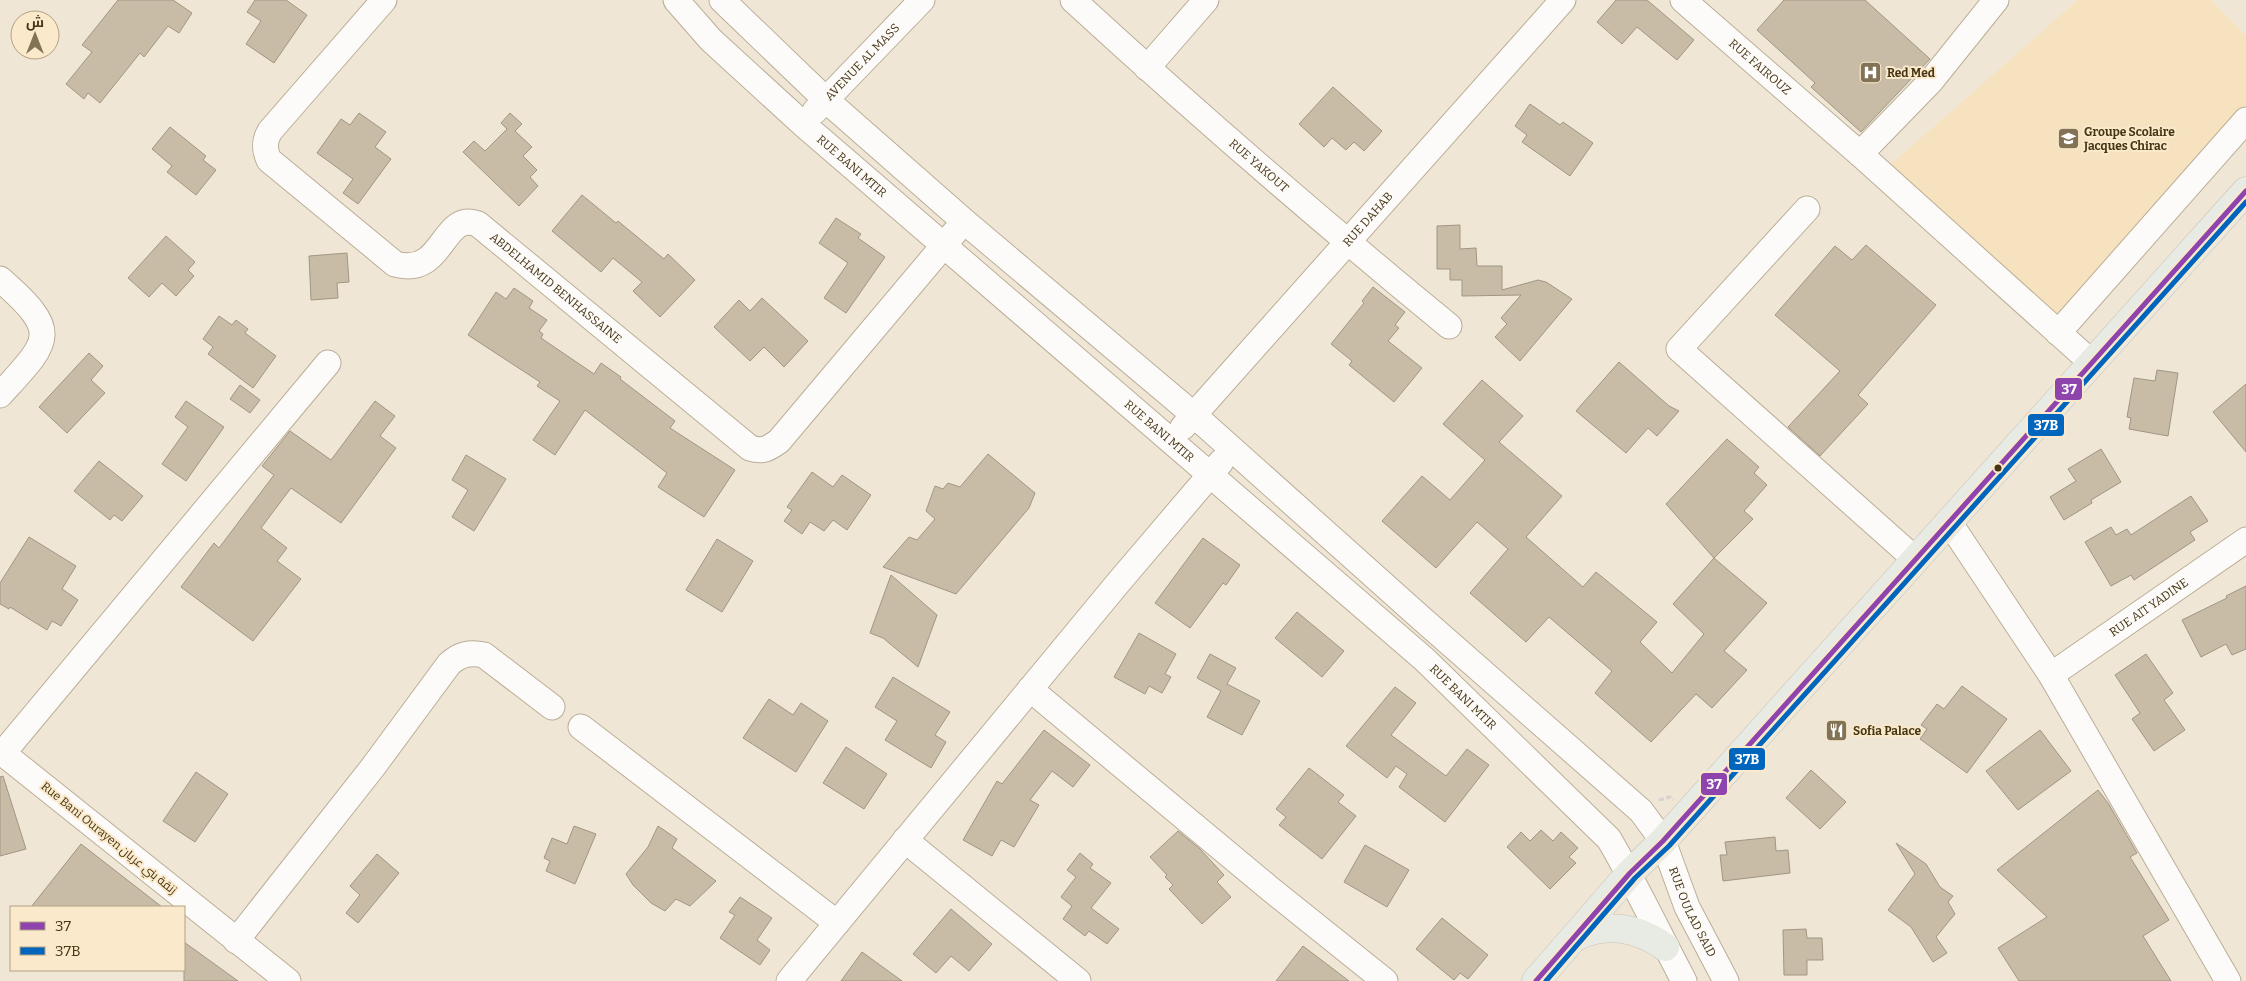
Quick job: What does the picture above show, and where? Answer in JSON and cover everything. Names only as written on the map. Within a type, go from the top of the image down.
[{"type":"main road","points":[[1536,981],[1630,874],[1663,841],[2246,191]]},
{"type":"main road","points":[[1575,937],[1589,930],[1621,928],[1637,931],[1665,947]]},
{"type":"street","name":"ABDELHAMID BENHASSAINE","points":[[384,0],[270,132],[265,144],[265,152],[269,160],[395,264],[404,267],[423,264],[430,259],[455,226],[466,222],[478,224],[750,448],[761,451],[779,441],[943,244],[965,222]]},
{"type":"street","name":"RUE BANI MTIR","points":[[676,0],[711,40],[804,124],[1424,659],[1610,839],[1630,874]]},
{"type":"street","points":[[722,0],[825,99],[965,222],[1194,415],[1641,810],[1663,841]]},
{"type":"street","name":"AVENUE AL MASS","points":[[804,124],[825,99],[922,0]]},
{"type":"street","name":"RUE YAKOUT","points":[[1073,0],[1147,68],[1346,241],[1449,326]]},
{"type":"street","points":[[1147,68],[1206,0]]},
{"type":"street","name":"RUE DAHAB","points":[[1171,440],[1346,241],[1563,0]]},
{"type":"street","name":"RUE FAIROUZ","points":[[1682,0],[1860,154],[2092,363]]},
{"type":"street","points":[[1860,154],[1931,81],[1996,0]]},
{"type":"street","points":[[2058,333],[2246,120]]},
{"type":"street","points":[[1807,209],[1679,349],[1916,560]]},
{"type":"street","points":[[0,279],[26,302],[38,318],[42,327],[43,338],[32,360],[0,395]]},
{"type":"street","points":[[1,752],[328,363]]},
{"type":"street","points":[[789,981],[1030,689],[1232,449]]},
{"type":"street","points":[[1949,522],[2051,675],[2228,981]]},
{"type":"street","name":"RUE AIT YADINE","points":[[2051,675],[2246,540]]},
{"type":"street","points":[[236,941],[373,767],[449,664],[456,658],[474,653],[484,655],[552,706]]},
{"type":"street","points":[[1030,689],[1269,888],[1385,981]]},
{"type":"street","points":[[581,727],[837,923]]},
{"type":"street","name":"Rue Bani Ourayen زنقة بني عريان","points":[[1,752],[288,981]]},
{"type":"street","points":[[905,840],[1078,981]]},
{"type":"street","name":"RUE OULAD SAID","points":[[1663,841],[1687,907],[1726,981]]},
{"type":"street","points":[[1630,874],[1665,947],[1684,981]]},
{"type":"shaded area","name":"Groupe Scolaire Jacques Chirac","points":[[2078,0],[2211,0],[2246,36],[2246,105],[2057,322],[1881,173]]},
{"type":"building","points":[[118,0],[173,0],[192,13],[179,33],[168,26],[144,57],[140,53],[100,103],[88,93],[84,99],[66,84],[92,52],[82,45]]},
{"type":"building","points":[[255,0],[286,0],[307,15],[274,63],[246,44],[261,21],[247,12]]},
{"type":"building","points":[[1616,0],[1647,0],[1694,40],[1677,60],[1637,27],[1622,44],[1597,22]]},
{"type":"building","points":[[1784,0],[1865,0],[1930,59],[1861,132],[1811,87],[1815,83],[1757,30]]},
{"type":"building","points":[[1333,87],[1382,131],[1364,151],[1354,142],[1346,150],[1332,138],[1324,147],[1299,124]]},
{"type":"building","points":[[1530,104],[1560,125],[1563,122],[1593,143],[1570,176],[1522,142],[1527,135],[1515,126]]},
{"type":"building","points":[[359,113],[386,132],[375,147],[391,159],[358,204],[343,193],[353,179],[317,153],[341,119],[350,125]]},
{"type":"building","points":[[510,113],[522,124],[515,131],[532,147],[523,156],[537,170],[530,177],[538,186],[519,206],[463,152],[474,141],[485,151],[507,129],[501,123]]},
{"type":"building","points":[[170,127],[206,156],[203,160],[216,170],[196,195],[167,172],[172,166],[152,149]]},
{"type":"building","points":[[582,195],[616,223],[618,221],[664,259],[668,254],[695,280],[660,317],[633,291],[642,282],[613,258],[601,272],[552,231]]},
{"type":"building","points":[[836,218],[861,234],[858,238],[885,257],[846,313],[824,298],[848,263],[819,243]]},
{"type":"building","points":[[1460,225],[1460,249],[1476,248],[1477,266],[1502,266],[1502,290],[1538,280],[1546,282],[1572,299],[1520,361],[1495,337],[1507,324],[1501,318],[1521,295],[1462,296],[1462,280],[1450,280],[1450,269],[1437,269],[1437,226]]},
{"type":"building","points":[[166,236],[195,262],[188,270],[194,276],[176,296],[162,283],[149,297],[128,278]]},
{"type":"building","points":[[1866,245],[1936,305],[1858,395],[1868,404],[1820,456],[1788,427],[1840,371],[1775,315],[1835,246],[1852,260]]},
{"type":"building","points":[[347,253],[349,282],[337,283],[338,298],[311,300],[309,256]]},
{"type":"building","points":[[1373,287],[1405,312],[1395,325],[1399,328],[1388,341],[1422,368],[1394,402],[1349,365],[1352,361],[1331,344],[1364,303],[1362,301]]},
{"type":"building","points":[[514,288],[533,301],[529,308],[547,320],[539,331],[543,334],[541,338],[594,374],[601,363],[675,421],[670,428],[735,470],[704,517],[658,487],[667,473],[585,410],[555,455],[533,440],[560,401],[537,386],[540,382],[468,335],[496,292],[506,299]]},
{"type":"building","points":[[762,298],[808,341],[784,367],[764,347],[750,361],[714,327],[739,300],[750,311]]},
{"type":"building","points":[[219,316],[232,325],[236,320],[248,329],[245,333],[276,356],[253,388],[208,354],[213,347],[203,339]]},
{"type":"building","points":[[89,353],[103,366],[91,380],[105,393],[67,433],[39,407]]},
{"type":"building","points":[[1619,362],[1669,406],[1679,411],[1657,436],[1648,428],[1626,453],[1576,411]]},
{"type":"building","points":[[2157,370],[2178,373],[2168,436],[2129,429],[2131,418],[2127,417],[2134,378],[2155,381]]},
{"type":"building","points":[[1482,380],[1523,416],[1499,442],[1562,496],[1526,537],[1583,587],[1596,572],[1657,622],[1640,642],[1672,673],[1704,634],[1673,604],[1714,558],[1767,603],[1724,651],[1747,670],[1712,708],[1696,694],[1651,742],[1595,693],[1612,671],[1549,617],[1526,642],[1470,593],[1508,549],[1477,522],[1436,568],[1382,521],[1422,476],[1450,500],[1485,460],[1443,424]]},
{"type":"building","points":[[2246,384],[2246,452],[2213,412]]},
{"type":"building","points":[[240,385],[260,400],[250,413],[230,399]]},
{"type":"building","points":[[186,401],[224,427],[186,481],[162,464],[188,427],[175,417]]},
{"type":"building","points":[[375,401],[395,416],[380,436],[396,448],[341,523],[291,488],[261,528],[287,548],[277,561],[301,579],[253,641],[181,587],[214,543],[219,548],[274,475],[262,466],[290,431],[331,460]]},
{"type":"building","points":[[1727,439],[1759,467],[1754,473],[1767,485],[1744,511],[1753,519],[1714,558],[1666,504]]},
{"type":"building","points":[[2101,449],[2121,482],[2091,500],[2092,503],[2064,520],[2050,497],[2076,481],[2068,469]]},
{"type":"building","points":[[988,454],[1035,493],[1029,508],[956,594],[883,567],[909,537],[917,540],[935,519],[926,511],[935,486],[943,489],[948,483],[960,487]]},
{"type":"building","points":[[466,455],[506,479],[474,531],[452,517],[468,490],[452,480]]},
{"type":"building","points":[[99,461],[143,496],[122,521],[114,515],[110,520],[74,491]]},
{"type":"building","points":[[812,472],[833,487],[842,475],[871,495],[847,530],[833,520],[824,531],[810,522],[802,534],[784,521],[792,510],[787,507]]},
{"type":"building","points":[[2191,496],[2208,521],[2190,532],[2195,540],[2134,580],[2131,575],[2111,586],[2085,542],[2111,527],[2116,535],[2127,529],[2131,535]]},
{"type":"building","points":[[29,537],[76,566],[62,589],[78,600],[61,626],[52,621],[47,630],[10,607],[9,609],[0,604],[0,583]]},
{"type":"building","points":[[1203,538],[1240,565],[1226,585],[1223,583],[1190,628],[1155,603]]},
{"type":"building","points":[[717,539],[753,561],[722,612],[686,590]]},
{"type":"building","points":[[891,575],[937,615],[918,667],[883,638],[870,633]]},
{"type":"building","points":[[2246,586],[2246,649],[2232,655],[2226,644],[2201,657],[2182,620],[2227,598],[2226,596]]},
{"type":"building","points":[[1297,612],[1344,651],[1322,677],[1275,638]]},
{"type":"building","points":[[1139,633],[1176,654],[1165,674],[1171,677],[1162,693],[1149,686],[1145,694],[1114,677]]},
{"type":"building","points":[[1210,654],[1236,668],[1227,684],[1260,701],[1242,735],[1207,717],[1221,691],[1197,678]]},
{"type":"building","points":[[2146,654],[2173,693],[2164,700],[2185,730],[2154,751],[2132,719],[2140,713],[2115,675]]},
{"type":"building","points":[[893,677],[950,712],[935,735],[946,742],[931,768],[885,740],[897,721],[875,707]]},
{"type":"building","points":[[1962,686],[2007,719],[1967,773],[1920,739],[1927,729],[1921,725],[1937,704],[1944,709]]},
{"type":"building","points":[[1395,687],[1416,703],[1391,735],[1446,776],[1467,749],[1489,765],[1445,822],[1399,787],[1407,774],[1396,766],[1387,778],[1346,746]]},
{"type":"building","points":[[769,699],[793,715],[801,703],[828,721],[796,772],[743,738]]},
{"type":"building","points":[[1044,730],[1090,765],[1073,787],[1052,771],[1030,800],[1039,805],[1014,847],[1001,840],[992,856],[963,840],[997,781],[1002,784]]},
{"type":"building","points":[[2040,730],[2071,771],[2018,810],[1986,771]]},
{"type":"building","points":[[846,747],[887,774],[864,809],[823,783]]},
{"type":"building","points":[[1309,768],[1344,795],[1338,802],[1356,816],[1322,859],[1279,825],[1286,817],[1276,809]]},
{"type":"building","points":[[1811,770],[1846,802],[1820,829],[1786,798]]},
{"type":"building","points":[[196,772],[228,794],[195,842],[163,821]]},
{"type":"building","points":[[3,776],[26,849],[0,856],[0,777]]},
{"type":"building","points":[[2098,790],[2108,803],[2137,853],[2130,857],[2169,920],[2143,936],[2171,981],[2019,981],[1998,948],[2047,917],[1997,870]]},
{"type":"building","points":[[574,826],[596,834],[575,884],[546,871],[550,861],[544,858],[552,838],[567,844]]},
{"type":"building","points":[[658,826],[677,839],[672,848],[716,881],[690,906],[676,899],[665,911],[651,903],[633,885],[626,874],[648,847]]},
{"type":"building","points":[[1541,830],[1553,841],[1561,832],[1578,848],[1569,857],[1576,863],[1550,889],[1507,847],[1521,832],[1530,841]]},
{"type":"building","points":[[1178,831],[1200,849],[1224,875],[1217,882],[1231,897],[1202,924],[1169,889],[1173,885],[1165,877],[1167,875],[1150,857]]},
{"type":"building","points":[[1775,837],[1776,851],[1788,850],[1790,873],[1723,881],[1720,855],[1727,855],[1725,842]]},
{"type":"building","points":[[1896,843],[1926,864],[1940,887],[1953,896],[1948,902],[1955,914],[1936,937],[1947,953],[1933,962],[1911,927],[1888,910],[1915,874]]},
{"type":"building","points":[[81,844],[161,906],[32,906]]},
{"type":"building","points":[[1365,845],[1409,870],[1387,907],[1344,882]]},
{"type":"building","points":[[1080,853],[1093,864],[1090,868],[1111,883],[1091,908],[1119,929],[1107,944],[1089,931],[1085,936],[1063,919],[1072,906],[1061,897],[1076,877],[1067,870]]},
{"type":"building","points":[[377,854],[399,873],[358,923],[346,913],[360,895],[350,886]]},
{"type":"building","points":[[740,897],[772,918],[757,940],[770,950],[760,965],[720,938],[735,915],[729,912]]},
{"type":"building","points":[[951,909],[992,944],[969,971],[951,956],[936,973],[913,954]]},
{"type":"building","points":[[1442,918],[1488,955],[1468,979],[1460,973],[1454,980],[1416,949]]},
{"type":"building","points":[[1806,929],[1807,938],[1822,938],[1823,960],[1807,960],[1807,975],[1784,975],[1783,930]]},
{"type":"building","points":[[185,943],[238,981],[184,981]]},
{"type":"building","points":[[1303,946],[1349,981],[1276,981]]},
{"type":"building","points":[[862,952],[902,981],[841,981]]},
{"type":"transit line","name":"37","points":[[1536,981],[1630,873],[1663,841],[2246,191]]},
{"type":"transit line","name":"37B","points":[[1546,981],[1635,878],[1669,846],[2246,202]]},
{"type":"place","name":"Red Med","points":[[1871,73]]},
{"type":"place","name":"Groupe Scolaire Jacques Chirac","points":[[2068,139]]},
{"type":"place","name":"Sofia Palace","points":[[1837,731]]}]
